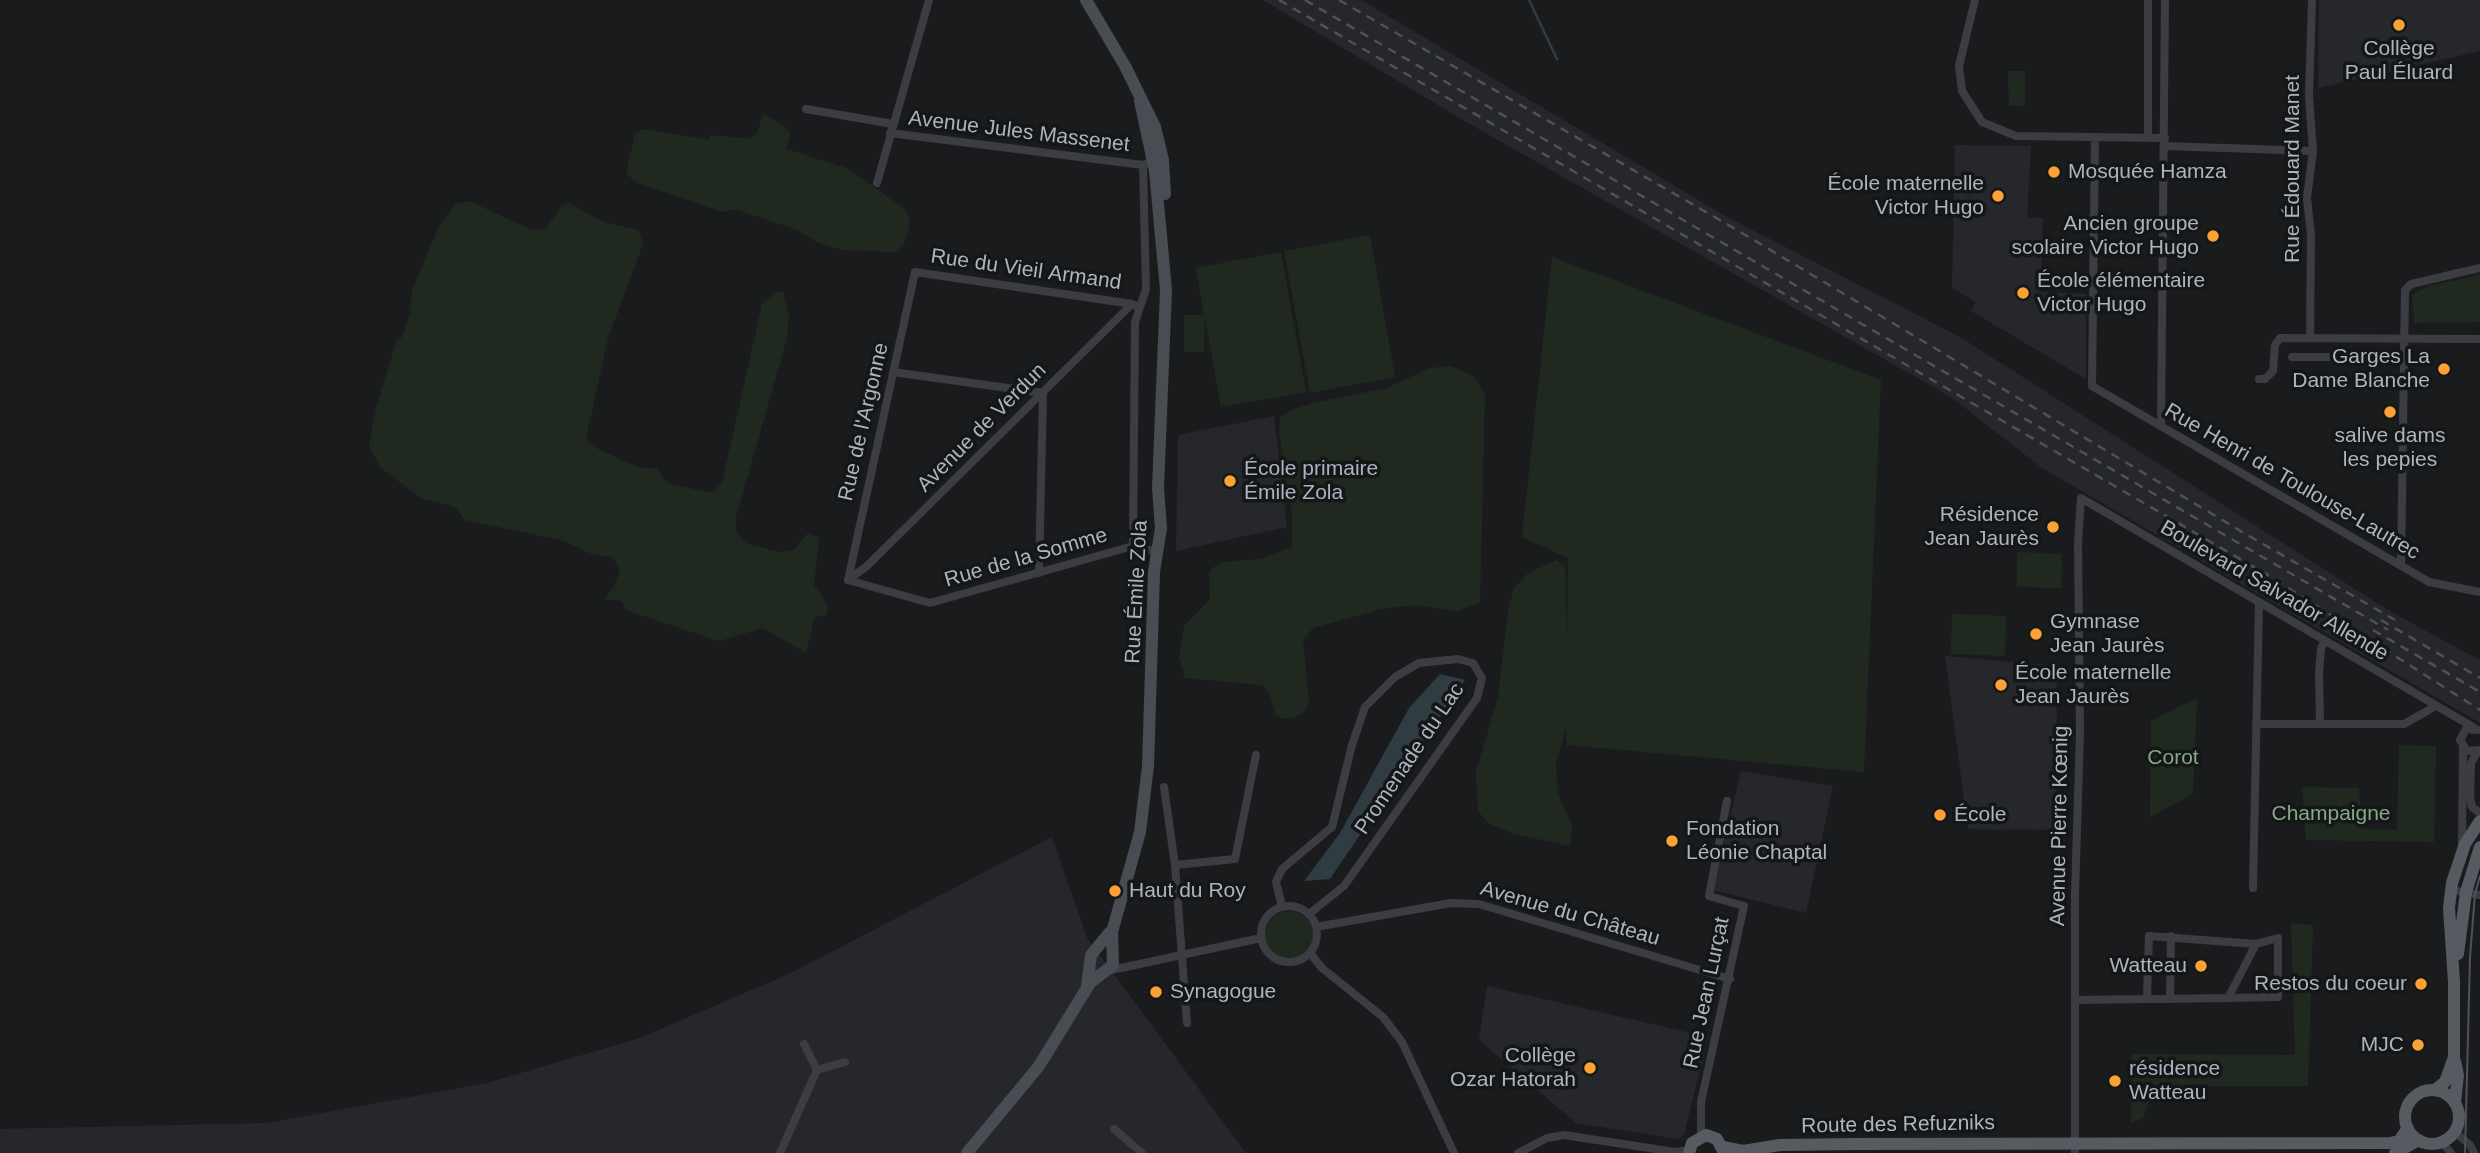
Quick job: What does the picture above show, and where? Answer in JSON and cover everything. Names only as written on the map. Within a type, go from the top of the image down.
[{"type":"main road","name":"Rue Émile Zola","points":[[1086,0],[1125,66]]},
{"type":"main road","name":"Rue Émile Zola","points":[[1096,0],[1115,33],[1125,66],[1157,134],[1153,163],[1166,290],[1158,552],[1145,798],[1132,867],[1115,922],[1113,955]]},
{"type":"main road","points":[[2395,1153],[2419,1140],[2442,1142],[2455,1132],[2459,1117],[2455,1102],[2458,1075],[2454,1057],[2455,982],[2451,890],[2462,852],[2479,821]]},
{"type":"main road","points":[[2455,982],[2466,892],[2480,846]]},
{"type":"main road","name":"Rue Émile Zola","points":[[1097,949],[1115,922]]},
{"type":"main road","points":[[960,1153],[971,1148],[1039,1066],[1085,990],[1113,965],[1113,955],[1097,949],[1091,955],[1085,990]]},
{"type":"main road","points":[[1090,962],[1094,970],[1105,971]]},
{"type":"main road","points":[[2419,1140],[2408,1128],[2406,1114],[2412,1099],[2419,1094],[2435,1090],[2445,1082],[2454,1057]]},
{"type":"main road","points":[[2435,1090],[2443,1092],[2455,1102]]},
{"type":"main road","name":"Route des Refuzniks","points":[[1724,1150],[1743,1151],[1792,1145],[2271,1148],[2390,1143],[2399,1141],[2408,1128]]},
{"type":"main road","points":[[1689,1151],[1701,1136],[1712,1136],[1724,1150]]},
{"type":"street","points":[[877,183],[929,0]]},
{"type":"street","points":[[1975,0],[1959,66],[1962,91],[1982,122],[1999,131],[2024,136],[2148,137],[2165,142],[2313,150]]},
{"type":"street","points":[[2148,0],[2148,137]]},
{"type":"street","points":[[2161,426],[2165,0]]},
{"type":"street","name":"Rue Édouard Manet","points":[[2310,337],[2311,236],[2307,198],[2313,150],[2309,96],[2312,0]]},
{"type":"street","name":"Avenue Jules Massenet","points":[[806,109],[892,129],[1153,163]]},
{"type":"street","name":"Rue Henri de Toulouse-Lautrec","points":[[2095,137],[2092,386],[2429,582],[2480,592]]},
{"type":"street","points":[[1153,163],[1146,289],[1135,305],[1133,546],[1158,552]]},
{"type":"street","points":[[2401,565],[2405,290],[2411,284],[2480,268]]},
{"type":"street","name":"Rue du Vieil Armand","points":[[915,272],[1135,305]]},
{"type":"street","name":"Rue de l'Argonne","points":[[848,580],[915,272]]},
{"type":"street","name":"Avenue de Verdun","points":[[848,580],[1135,305]]},
{"type":"street","points":[[2259,379],[2265,379],[2273,371],[2275,345],[2280,338],[2480,338]]},
{"type":"street","points":[[2292,357],[2405,357]]},
{"type":"street","points":[[893,372],[1043,393],[1039,573]]},
{"type":"street","name":"Boulevard Salvador Allende","points":[[2081,498],[2477,728]]},
{"type":"street","name":"Avenue Pierre Kœnig","points":[[2077,1148],[2075,1000],[2080,733],[2078,543],[2081,498]]},
{"type":"street","name":"Rue de la Somme","points":[[848,580],[930,603],[1133,546]]},
{"type":"street","points":[[2253,888],[2259,602]]},
{"type":"street","points":[[2320,723],[2319,673],[2321,648],[2325,641]]},
{"type":"street","name":"Promenade du Lac","points":[[1282,906],[1276,882],[1282,869],[1332,827],[1352,745],[1365,707],[1395,677],[1419,663],[1458,659],[1473,663],[1482,678],[1477,698],[1344,886],[1309,914]]},
{"type":"street","points":[[2256,724],[2404,724],[2436,706]]},
{"type":"street","points":[[2449,714],[2459,729],[2463,747],[2462,852]]},
{"type":"street","points":[[2460,737],[2464,730],[2477,728]]},
{"type":"street","points":[[2463,747],[2469,752],[2479,751]]},
{"type":"street","points":[[2474,859],[2479,821],[2471,804],[2471,763],[2479,751]]},
{"type":"street","points":[[1175,864],[1235,859],[1256,755]]},
{"type":"street","points":[[1164,788],[1175,864],[1187,1023]]},
{"type":"street","name":"Rue Jean Lurçat","points":[[1701,1136],[1701,1102],[1744,906],[1709,896],[1727,801]]},
{"type":"street","points":[[2461,808],[2468,823],[2479,821]]},
{"type":"street","points":[[2456,867],[2466,892]]},
{"type":"street","points":[[2451,890],[2480,895]]},
{"type":"street","name":"Avenue du Château","points":[[1316,927],[1451,903],[1479,904],[1730,979]]},
{"type":"street","points":[[1282,906],[1297,906],[1309,914],[1316,927],[1317,936],[1310,953],[1294,962],[1277,959],[1264,947],[1261,938],[1264,922],[1282,906]]},
{"type":"street","points":[[2075,1000],[2170,999],[2278,997],[2278,938],[2256,944],[2149,936],[2147,999]]},
{"type":"street","points":[[2170,999],[2171,936]]},
{"type":"street","points":[[1105,971],[1181,958],[1261,938]]},
{"type":"street","points":[[2228,998],[2256,944]]},
{"type":"street","points":[[1310,953],[1322,968],[1383,1017],[1402,1042],[1454,1153]]},
{"type":"street","points":[[1113,955],[1130,967]]},
{"type":"street","points":[[804,1044],[817,1070]]},
{"type":"street","points":[[817,1070],[845,1062]]},
{"type":"street","points":[[780,1153],[817,1070]]},
{"type":"street","points":[[1114,1129],[1142,1153]]},
{"type":"street","points":[[2455,1132],[2470,1145],[2474,1153]]},
{"type":"street","points":[[1518,1153],[1547,1138],[1564,1135],[1675,1152],[1689,1151]]},
{"type":"street","points":[[2442,1142],[2451,1153]]},
{"type":"shaded area","points":[[1263,0],[1361,0],[1727,217],[1960,337],[2391,612],[2480,660],[2480,723],[2042,468],[1951,397],[1468,123]]},
{"type":"shaded area","name":"Collège Paul Éluard","points":[[2319,0],[2480,0],[2480,51],[2318,88]]},
{"type":"shaded area","points":[[1955,145],[2031,146],[2027,218],[2043,218],[2041,292],[2086,294],[2086,379],[1971,311],[1976,302],[1952,288]]},
{"type":"shaded area","name":"École primaire Émile Zola","points":[[1274,416],[1287,527],[1176,551],[1178,435]]},
{"type":"shaded area","points":[[1945,656],[2057,666],[2056,830],[1968,829]]},
{"type":"shaded area","points":[[1440,674],[1465,680],[1330,879],[1304,881],[1340,833],[1409,708]]},
{"type":"shaded area","points":[[1741,771],[1833,786],[1806,913],[1713,890]]},
{"type":"shaded area","points":[[1052,837],[1087,938],[1246,1153],[0,1153],[0,1129],[267,1123],[487,1083],[640,1038],[789,974]]},
{"type":"shaded area","points":[[1487,986],[1708,1037],[1684,1135],[1677,1139],[1576,1123],[1479,1040]]},
{"type":"green space","points":[[2008,71],[2025,71],[2025,106],[2009,106]]},
{"type":"green space","points":[[763,114],[791,133],[786,149],[849,169],[907,211],[910,223],[904,245],[896,252],[842,250],[816,242],[800,231],[735,209],[723,212],[637,183],[626,173],[635,134],[644,129],[710,140],[710,135],[751,139],[758,131]]},
{"type":"green space","points":[[469,201],[532,230],[546,229],[562,205],[569,203],[603,222],[639,230],[643,244],[608,338],[586,439],[594,447],[637,467],[657,469],[667,483],[711,493],[722,483],[762,304],[777,291],[783,292],[789,314],[787,338],[736,517],[736,532],[747,544],[779,552],[794,550],[808,533],[819,538],[814,585],[828,606],[827,615],[815,617],[806,653],[763,628],[719,641],[626,610],[622,601],[604,599],[613,588],[620,570],[613,557],[589,553],[565,541],[465,520],[454,506],[422,499],[380,467],[369,446],[376,408],[396,342],[402,337],[410,314],[412,291],[439,226],[456,204]]},
{"type":"green space","points":[[1370,235],[1395,377],[1310,393],[1284,251]]},
{"type":"green space","points":[[1281,252],[1306,392],[1221,407],[1205,318],[1204,352],[1184,352],[1184,315],[1204,315],[1196,268]]},
{"type":"green space","points":[[1552,257],[1881,380],[1864,772],[1567,745],[1566,728],[1556,764],[1558,794],[1572,825],[1570,846],[1514,834],[1488,823],[1478,811],[1476,772],[1498,697],[1508,612],[1514,588],[1528,573],[1557,560],[1565,567],[1567,647],[1568,558],[1522,537]]},
{"type":"green space","points":[[2480,275],[2480,322],[2414,323],[2412,295],[2429,286]]},
{"type":"green space","points":[[1451,366],[1475,377],[1485,394],[1480,602],[1458,611],[1415,605],[1381,609],[1313,628],[1303,639],[1309,703],[1303,713],[1295,717],[1283,719],[1275,714],[1269,692],[1262,685],[1185,678],[1179,656],[1184,626],[1210,599],[1209,571],[1221,562],[1261,559],[1292,547],[1292,513],[1279,431],[1280,418],[1292,410],[1313,403],[1387,388],[1430,368]]},
{"type":"green space","points":[[2017,552],[2062,554],[2061,588],[2017,587]]},
{"type":"green space","points":[[1952,614],[2006,616],[2005,656],[1951,654]]},
{"type":"green space","name":"Corot","points":[[2197,698],[2193,794],[2150,817],[2151,721]]},
{"type":"green space","name":"Champaigne","points":[[2399,745],[2436,746],[2434,842],[2306,840],[2302,787],[2359,788],[2362,829],[2397,830]]},
{"type":"green space","points":[[1289,911],[1306,918],[1313,935],[1306,952],[1289,959],[1272,952],[1265,935],[1272,918]]},
{"type":"green space","points":[[2291,923],[2313,925],[2308,1086],[2155,1086],[2143,1118],[2131,1123],[2132,1054],[2295,1055]]},
{"type":"waterway","points":[[1529,0],[1557,59]]},
{"type":"tram line","points":[[2465,1153],[2470,957],[2475,894],[2480,876]]},
{"type":"railway","points":[[1279,0],[2271,577],[2480,710]]},
{"type":"railway","points":[[1305,0],[2388,630]]},
{"type":"railway","points":[[1339,0],[1737,230],[2244,533],[2395,620]]},
{"type":"railway","points":[[2381,620],[2480,678]]},
{"type":"railway","points":[[2373,630],[2480,692]]},
{"type":"place","name":"Collège Paul Éluard","points":[[2399,25]]},
{"type":"place","name":"Mosquée Hamza","points":[[2054,172]]},
{"type":"place","name":"École maternelle Victor Hugo","points":[[1998,196]]},
{"type":"place","name":"Ancien groupe scolaire Victor Hugo","points":[[2213,236]]},
{"type":"place","name":"École élémentaire Victor Hugo","points":[[2023,293]]},
{"type":"place","name":"Garges La Dame Blanche","points":[[2444,369]]},
{"type":"place","name":"salive dams les pepies","points":[[2390,412]]},
{"type":"place","name":"École primaire Émile Zola","points":[[1230,481]]},
{"type":"place","name":"Résidence Jean Jaurès","points":[[2053,527]]},
{"type":"place","name":"Gymnase Jean Jaurès","points":[[2036,634]]},
{"type":"place","name":"École maternelle Jean Jaurès","points":[[2001,685]]},
{"type":"place","name":"École","points":[[1940,815]]},
{"type":"place","name":"Fondation Léonie Chaptal","points":[[1672,841]]},
{"type":"place","name":"Haut du Roy","points":[[1115,891]]},
{"type":"place","name":"Watteau","points":[[2201,966]]},
{"type":"place","name":"Restos du coeur","points":[[2421,984]]},
{"type":"place","name":"Synagogue","points":[[1156,992]]},
{"type":"place","name":"MJC","points":[[2418,1045]]},
{"type":"place","name":"Collège Ozar Hatorah","points":[[1590,1068]]},
{"type":"place","name":"résidence Watteau","points":[[2115,1081]]}]
